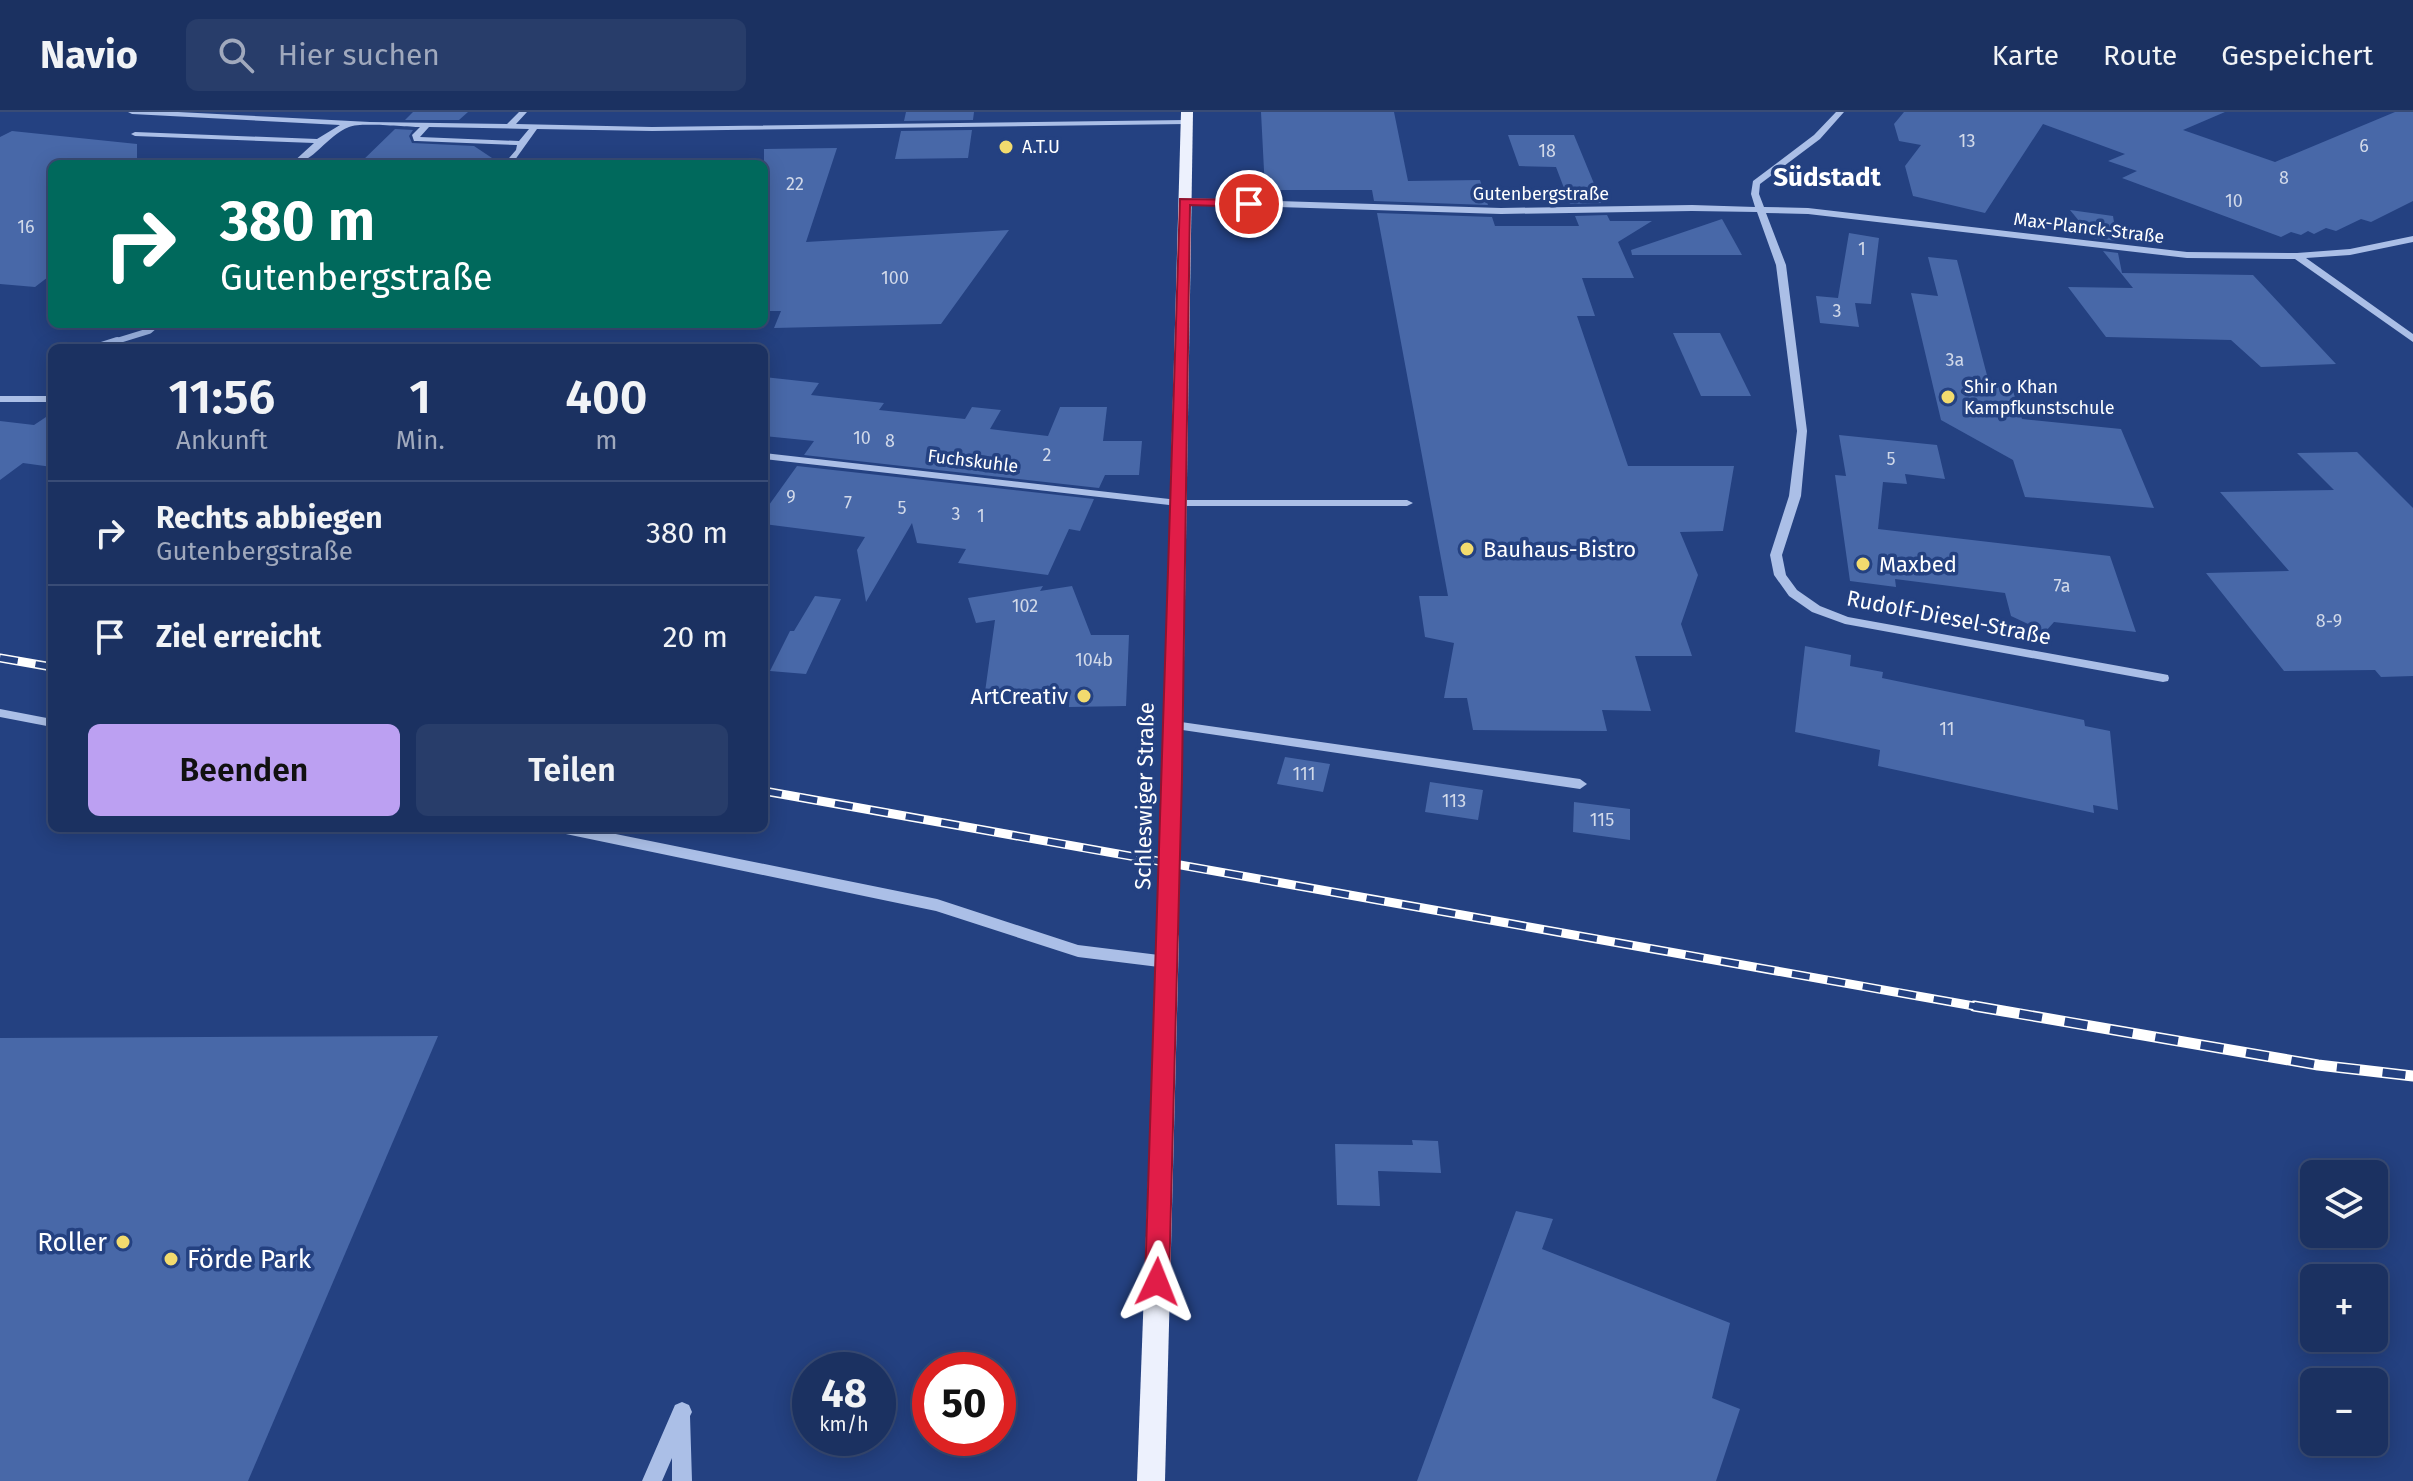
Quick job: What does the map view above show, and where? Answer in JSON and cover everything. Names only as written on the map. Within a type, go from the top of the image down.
[{"type":"main road","name":"Schleswiger Straße","points":[[1151,1481],[1174,725],[1186,117]]},
{"type":"street","points":[[132,112],[349,123],[652,129],[1186,117]]},
{"type":"street","points":[[509,127],[523,112]]},
{"type":"street","points":[[1761,208],[1755,194],[1756,183],[1817,137],[1840,112]]},
{"type":"street","points":[[135,134],[319,141],[349,123]]},
{"type":"street","points":[[427,125],[416,135],[417,139],[521,143]]},
{"type":"street","points":[[511,160],[534,128]]},
{"type":"street","points":[[300,160],[317,147],[319,141]]},
{"type":"street","name":"Gutenbergstraße","points":[[1184,201],[1501,211],[1761,208]]},
{"type":"street","name":"Max-Planck-Straße","points":[[1761,208],[1917,222],[2134,251],[2217,256],[2297,256],[2350,252],[2413,239]]},
{"type":"street","name":"Rudolf-Diesel-Straße","points":[[1761,208],[1781,265],[1802,431],[1795,496],[1776,555],[1780,575],[1793,593],[1816,609],[1845,620],[2163,678]]},
{"type":"street","points":[[2297,256],[2413,339]]},
{"type":"street","points":[[0,399],[48,399]]},
{"type":"street","name":"Fuchskuhle","points":[[768,456],[1178,503],[1407,503]]},
{"type":"street","points":[[0,713],[48,722]]},
{"type":"street","points":[[1174,725],[1580,784]]},
{"type":"street","points":[[581,832],[937,905],[1078,951],[1167,962]]},
{"type":"street","points":[[652,1481],[682,1412],[682,1481]]},
{"type":"building","points":[[413,112],[468,112],[459,120],[405,120]]},
{"type":"building","points":[[906,112],[974,112],[973,120],[904,121]]},
{"type":"building","points":[[1261,112],[1394,112],[1408,181],[1480,180],[1488,205],[1374,201],[1372,190],[1265,190]]},
{"type":"building","points":[[1904,112],[2225,112],[2183,130],[2275,162],[2395,112],[2413,112],[2413,201],[2371,222],[2361,219],[2336,231],[2326,228],[2314,234],[2308,231],[2301,235],[2291,232],[2281,237],[2122,178],[2137,171],[2108,161],[2125,154],[2043,124],[1985,213],[1913,196],[1905,166],[1921,145],[1899,141],[1894,124]]},
{"type":"building","points":[[395,129],[413,130],[409,136],[412,143],[474,146],[495,160],[363,160]]},
{"type":"building","points":[[972,130],[968,158],[895,159],[901,131]]},
{"type":"building","points":[[12,131],[137,144],[137,160],[48,160],[48,277],[35,287],[0,284],[0,137]]},
{"type":"building","points":[[1508,135],[1574,135],[1602,203],[1570,204],[1556,167],[1519,166]]},
{"type":"building","points":[[837,148],[806,242],[1009,230],[941,324],[774,328],[781,311],[768,311],[768,160],[764,160],[764,149]]},
{"type":"building","points":[[2070,210],[2113,216],[2117,241],[2093,238]]},
{"type":"building","points":[[1377,213],[1492,217],[1495,226],[1579,226],[1575,216],[1607,215],[1610,221],[1652,221],[1618,242],[1634,278],[1582,278],[1595,316],[1577,316],[1628,466],[1734,466],[1723,531],[1680,532],[1698,575],[1681,624],[1692,656],[1635,656],[1651,711],[1602,710],[1607,731],[1473,730],[1467,698],[1444,698],[1454,643],[1425,637],[1419,596],[1448,596]]},
{"type":"building","points":[[1722,219],[1742,255],[1632,255],[1631,250]]},
{"type":"building","points":[[1849,233],[1879,238],[1871,304],[1855,303],[1859,327],[1820,323],[1816,296],[1838,298]]},
{"type":"building","points":[[2103,251],[2118,253],[2122,273],[2253,275],[2336,364],[2261,367],[2231,340],[2106,337],[2068,287],[2133,288]]},
{"type":"building","points":[[1928,257],[1957,260],[1989,383],[2011,385],[2022,419],[2121,429],[2154,508],[2025,497],[2013,460],[1941,420],[1911,293],[1938,296]]},
{"type":"building","points":[[1673,333],[1720,333],[1751,396],[1701,396]]},
{"type":"building","points":[[768,377],[819,383],[811,395],[884,403],[879,410],[965,419],[972,407],[1001,410],[990,429],[1048,436],[1060,407],[1107,407],[1103,441],[1142,441],[1139,475],[1105,475],[1099,488],[804,455],[814,441],[768,436]]},
{"type":"building","points":[[48,416],[48,466],[23,463],[0,480],[0,421],[34,425]]},
{"type":"building","points":[[1839,435],[1937,445],[1945,479],[1905,474],[1907,484],[1883,482],[1878,529],[2110,556],[2136,632],[2054,622],[2045,632],[2011,616],[2005,593],[1895,579],[1896,587],[1850,581],[1835,475],[1846,476]]},
{"type":"building","points":[[2357,452],[2413,508],[2413,676],[2381,677],[2375,670],[2284,671],[2206,573],[2289,571],[2220,492],[2334,490],[2297,453]]},
{"type":"building","points":[[797,466],[1094,499],[1080,531],[1069,529],[1048,575],[958,563],[966,549],[917,543],[912,523],[866,602],[857,550],[865,537],[768,525],[768,506]]},
{"type":"building","points":[[1043,586],[1040,591],[1072,586],[1091,635],[1129,635],[1126,706],[1069,707],[1070,690],[985,692],[995,620],[976,623],[968,598]]},
{"type":"building","points":[[815,596],[841,599],[806,674],[770,671],[790,631],[794,631]]},
{"type":"building","points":[[1805,646],[1851,655],[1850,666],[1883,672],[1882,678],[2084,720],[2085,726],[2110,731],[2118,810],[2093,805],[2094,813],[1878,766],[1880,750],[1795,732]]},
{"type":"building","points":[[1285,757],[1330,764],[1323,792],[1277,784]]},
{"type":"building","points":[[1430,782],[1483,790],[1478,820],[1425,812]]},
{"type":"building","points":[[1574,802],[1630,809],[1630,840],[1573,832]]},
{"type":"building","name":"Förde Park","points":[[438,1036],[248,1481],[0,1481],[0,1038]]},
{"type":"building","points":[[1412,1140],[1438,1141],[1441,1173],[1378,1171],[1380,1206],[1337,1205],[1335,1144],[1413,1145]]},
{"type":"building","points":[[1516,1211],[1553,1219],[1542,1249],[1730,1323],[1712,1398],[1740,1409],[1716,1481],[1417,1481]]},
{"type":"waterway","points":[[110,343],[152,328]]},
{"type":"waterway","points":[[108,344],[117,341]]},
{"type":"railway","points":[[0,658],[48,666]]},
{"type":"railway","points":[[768,792],[1985,1008]]},
{"type":"railway","points":[[1974,1006],[2318,1065],[2413,1076]]},
{"type":"place","name":"A.T.U","points":[[1006,147]]},
{"type":"place","name":"Shir o Khan Kampfkunstschule","points":[[1948,397]]},
{"type":"place","name":"Bauhaus-Bistro","points":[[1467,549]]},
{"type":"place","name":"Maxbed","points":[[1863,564]]},
{"type":"place","name":"ArtCreativ","points":[[1084,696]]},
{"type":"place","name":"Roller","points":[[123,1242]]},
{"type":"place","name":"Förde Park","points":[[171,1259]]},
{"type":"district","name":"Südstadt","points":[[1827,177]]},
{"type":"route","points":[[1157,1282],[1173,777],[1184,201],[1249,204]]}]
